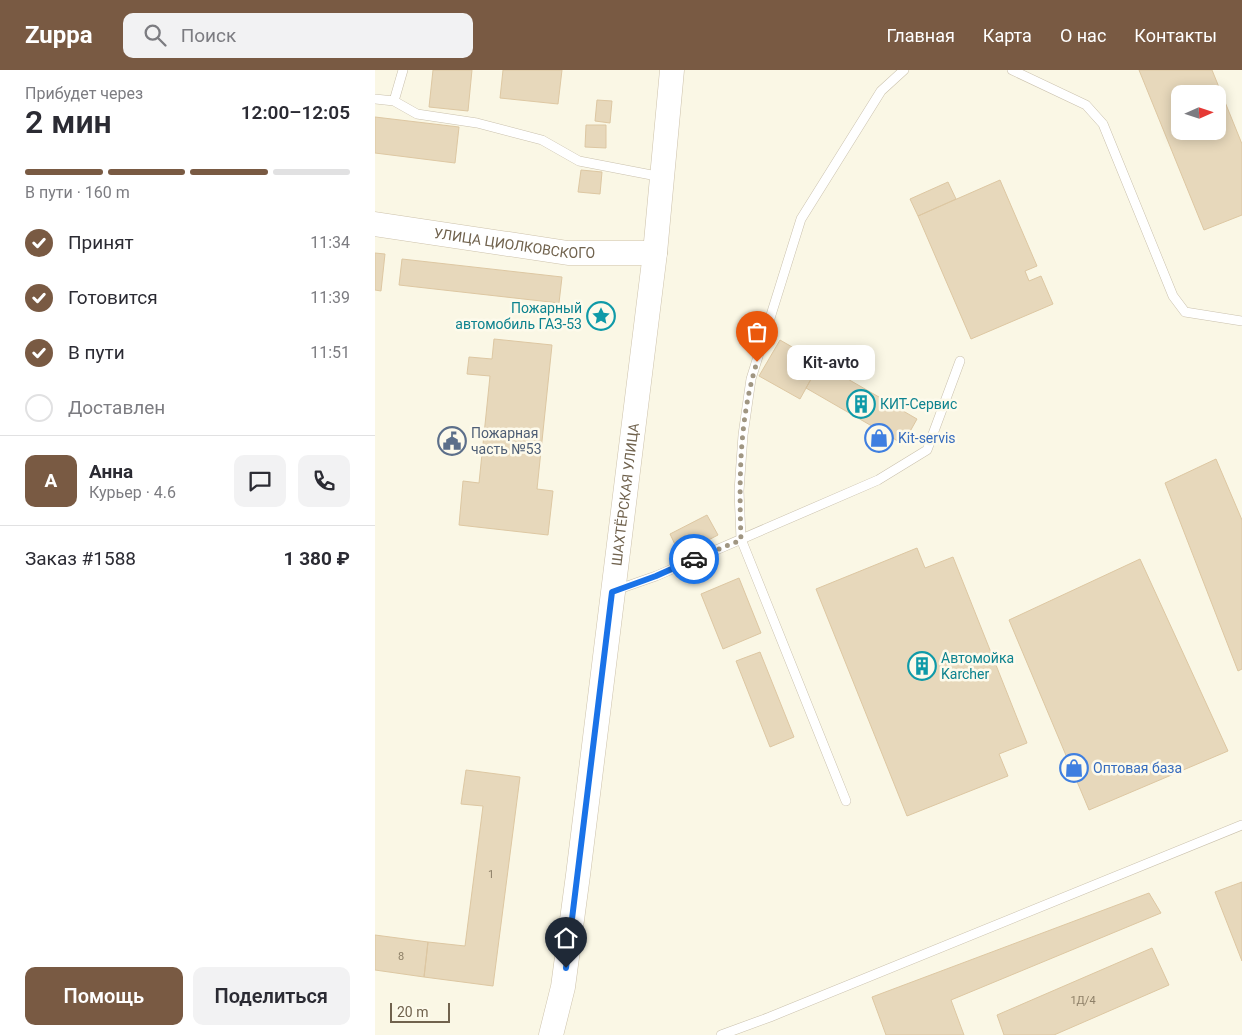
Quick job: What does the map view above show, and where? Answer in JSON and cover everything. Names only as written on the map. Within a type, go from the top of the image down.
[{"type":"main road","name":"ШАХТЁРСКАЯ УЛИЦА","points":[[551,1035],[563,987],[655,253],[672,70]]},
{"type":"main road","name":"УЛИЦА ЦИОЛКОВСКОГО","points":[[375,224],[568,253],[655,253]]},
{"type":"lane","points":[[395,101],[403,70]]},
{"type":"lane","points":[[846,802],[741,540],[739,491],[742,445],[751,379],[801,219],[881,91],[904,70]]},
{"type":"lane","points":[[1012,70],[1085,105],[1103,124],[1173,296],[1185,312],[1242,321]]},
{"type":"lane","points":[[375,99],[395,101],[417,114],[477,123],[542,140],[579,160],[662,178]]},
{"type":"lane","points":[[612,592],[656,576],[878,480],[927,450],[960,360]]},
{"type":"lane","points":[[721,1035],[770,1017],[1242,825]]},
{"type":"building","points":[[433,70],[472,70],[468,111],[429,107]]},
{"type":"building","points":[[503,70],[562,70],[558,104],[500,98]]},
{"type":"building","points":[[1139,70],[1212,70],[1218,85],[1171,85],[1171,140],[1226,140],[1226,105],[1242,144],[1242,215],[1204,230]]},
{"type":"building","points":[[597,100],[612,101],[610,123],[595,121]]},
{"type":"building","points":[[375,117],[459,127],[455,163],[375,153]]},
{"type":"building","points":[[586,125],[606,125],[606,148],[585,147]]},
{"type":"building","points":[[581,170],[602,172],[600,194],[578,192]]},
{"type":"building","points":[[1000,180],[1037,266],[1025,271],[1029,281],[1041,276],[1053,304],[971,339],[918,216]]},
{"type":"building","points":[[948,182],[956,199],[918,216],[910,199]]},
{"type":"building","points":[[375,253],[385,254],[381,291],[375,290]]},
{"type":"building","points":[[402,259],[562,277],[559,303],[399,285]]},
{"type":"building","points":[[494,339],[552,345],[537,489],[553,491],[548,535],[459,525],[463,481],[479,483],[490,376],[467,374],[469,357],[492,359]]},
{"type":"building","points":[[780,340],[820,363],[800,399],[759,376]]},
{"type":"building","name":"КИТ-Сервис","points":[[820,363],[917,419],[903,444],[806,388]]},
{"type":"building","points":[[1216,459],[1242,520],[1242,669],[1238,671],[1165,483]]},
{"type":"building","points":[[707,515],[718,535],[680,555],[670,534]]},
{"type":"building","name":"Автомойка Karcher","points":[[917,548],[925,568],[953,557],[1027,743],[999,754],[1008,776],[907,816],[816,589]]},
{"type":"building","points":[[1140,559],[1228,751],[1089,810],[1009,620]]},
{"type":"building","points":[[739,578],[761,633],[723,649],[701,594]]},
{"type":"building","points":[[760,652],[794,737],[770,747],[736,661]]},
{"type":"building","points":[[466,770],[520,777],[493,986],[424,977],[428,942],[465,946],[483,806],[461,804]]},
{"type":"building","points":[[1242,882],[1242,961],[1215,892]]},
{"type":"building","points":[[1149,893],[1161,913],[951,1000],[964,1035],[886,1035],[872,997]]},
{"type":"building","points":[[375,935],[428,942],[424,977],[375,970]]},
{"type":"building","points":[[1152,948],[1169,985],[1054,1035],[1004,1035],[997,1015]]},
{"type":"way so far","points":[[694,559],[741,540],[739,491],[743,435],[751,379],[757,362]]},
{"type":"place","name":"Пожарный автомобиль ГАЗ-53","points":[[601,316]]},
{"type":"place","name":"Kit-avto","points":[[757,362]]},
{"type":"place","name":"КИТ-Сервис","points":[[861,404]]},
{"type":"place","name":"Kit-servis","points":[[879,438]]},
{"type":"place","name":"Пожарная часть №53","points":[[452,441]]},
{"type":"place","name":"Автомойка Karcher","points":[[922,666]]},
{"type":"place","name":"Оптовая база","points":[[1074,768]]},
{"type":"route","points":[[566,968],[612,592],[656,576],[694,559]]}]
